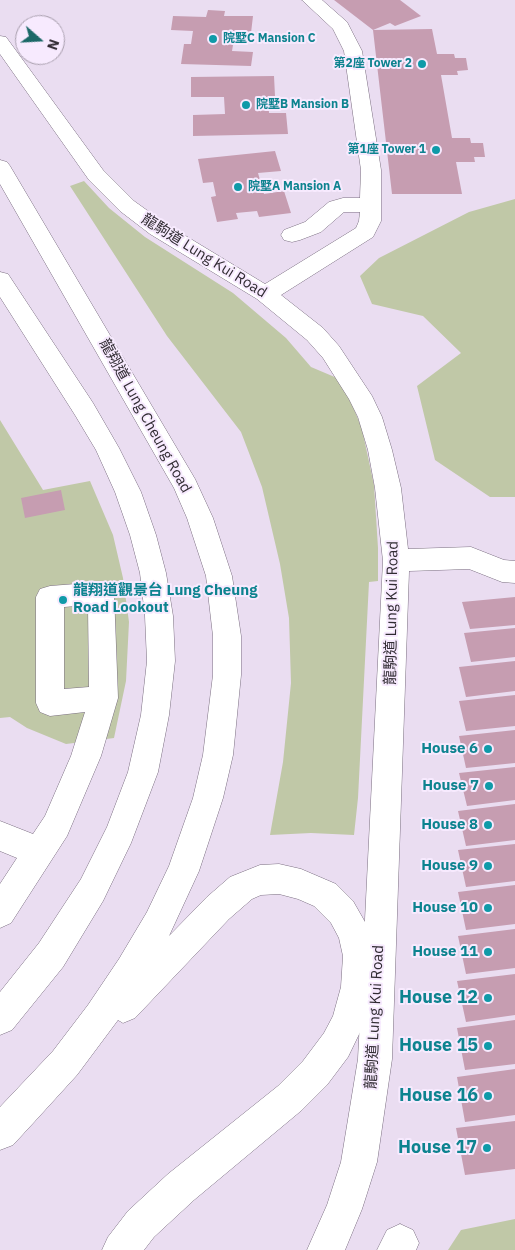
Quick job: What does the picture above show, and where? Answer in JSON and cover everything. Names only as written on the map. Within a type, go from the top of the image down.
[{"type":"main road","points":[[265,294],[365,232],[369,226],[371,205],[380,169],[353,51],[341,26],[312,0]]},
{"type":"main road","name":"龍駒道 Lung Kui Road","points":[[0,41],[96,175],[115,195],[158,229],[265,294],[315,334],[349,377],[370,418],[380,450],[388,488],[396,561],[374,1059],[369,1106],[359,1162],[344,1209],[326,1250]]},
{"type":"main road","name":"龍翔道 Lung Cheung Road","points":[[0,166],[173,460],[186,486],[200,518],[219,576],[227,636],[228,675],[218,755],[208,798],[183,871],[158,923],[131,971],[100,1017],[65,1063],[12,1120]]},
{"type":"main road","points":[[292,235],[313,227],[336,207],[342,205],[371,205]]},
{"type":"main road","points":[[0,279],[84,409],[107,448],[128,492],[143,535],[153,573],[159,616],[161,661],[155,715],[142,772],[120,833],[92,890],[51,955],[0,1018]]},
{"type":"main road","points":[[396,561],[470,558],[502,571],[515,572]]},
{"type":"main road","points":[[0,912],[56,826],[86,756],[104,698]]},
{"type":"main road","points":[[0,836],[40,852]]},
{"type":"main road","points":[[12,1120],[218,908],[240,888],[260,880],[279,879],[301,884],[324,895],[342,912],[354,932],[359,956],[358,987],[348,1022],[336,1045],[315,1073],[290,1098],[181,1186],[141,1224],[121,1250]]},
{"type":"green space","points":[[84,181],[109,208],[145,237],[233,293],[286,338],[311,367],[337,378],[350,399],[362,429],[374,485],[378,548],[378,581],[369,582],[358,798],[354,835],[311,833],[270,835],[283,762],[291,683],[289,618],[280,564],[262,487],[241,432],[167,336],[70,186]]},
{"type":"green space","points":[[515,199],[515,497],[490,497],[435,460],[417,386],[461,353],[423,316],[372,304],[360,276],[379,258],[469,212]]},
{"type":"green space","name":"龍翔道觀景台 Lung Cheung Road Lookout","points":[[0,420],[43,490],[90,481],[113,535],[123,578],[129,622],[126,681],[114,738],[66,744],[27,728],[10,717],[0,718]]},
{"type":"green space","points":[[515,1219],[515,1250],[448,1250],[461,1230]]},
{"type":"building","points":[[334,0],[400,0],[421,16],[395,26],[390,23],[373,30]]},
{"type":"building","name":"院墅C Mansion C","points":[[208,10],[225,11],[224,16],[253,16],[251,33],[235,33],[232,51],[253,52],[251,66],[181,64],[184,44],[191,44],[193,31],[171,30],[173,16],[206,17]]},
{"type":"building","points":[[432,29],[437,54],[454,54],[455,58],[466,58],[468,70],[457,71],[458,75],[441,75],[452,138],[470,138],[471,143],[483,143],[485,157],[474,157],[475,162],[456,162],[462,194],[392,194],[373,30]]},
{"type":"building","name":"院墅B Mansion B","points":[[274,76],[275,96],[268,96],[269,113],[286,113],[288,134],[193,136],[193,115],[225,114],[224,97],[191,97],[191,77]]},
{"type":"building","name":"院墅A Mansion A","points":[[275,151],[281,171],[258,173],[264,194],[284,191],[291,213],[259,217],[257,211],[236,213],[238,219],[217,222],[211,197],[216,196],[213,182],[203,183],[198,159]]},
{"type":"building","points":[[61,490],[65,510],[25,518],[21,498]]},
{"type":"building","points":[[515,597],[515,625],[470,629],[462,602]]},
{"type":"building","points":[[515,628],[515,657],[471,662],[464,633]]},
{"type":"building","points":[[515,661],[515,691],[466,697],[459,667]]},
{"type":"building","points":[[515,695],[515,726],[466,731],[459,701]]},
{"type":"building","name":"House 6","points":[[515,730],[515,763],[466,768],[459,736]]},
{"type":"building","name":"House 7","points":[[515,767],[515,800],[467,806],[459,773]]},
{"type":"building","name":"House 8","points":[[515,804],[515,840],[466,846],[458,811]]},
{"type":"building","name":"House 9","points":[[515,844],[515,881],[466,887],[458,850]]},
{"type":"building","name":"House 10","points":[[515,885],[515,924],[466,930],[458,892]]},
{"type":"building","name":"House 11","points":[[515,929],[515,968],[466,974],[458,936]]},
{"type":"building","name":"House 12","points":[[515,974],[515,1015],[466,1022],[457,981]]},
{"type":"building","name":"House 15","points":[[515,1020],[515,1064],[465,1070],[457,1028]]},
{"type":"building","name":"House 16","points":[[515,1069],[515,1115],[465,1122],[457,1077]]},
{"type":"building","name":"House 17","points":[[515,1121],[515,1169],[465,1175],[456,1128]]},
{"type":"place","name":"院墅C Mansion C","points":[[213,39]]},
{"type":"place","name":"第2座 Tower 2","points":[[422,64]]},
{"type":"place","name":"院墅B Mansion B","points":[[246,105]]},
{"type":"place","name":"第1座 Tower 1","points":[[436,150]]},
{"type":"place","name":"院墅A Mansion A","points":[[238,187]]},
{"type":"place","name":"龍翔道觀景台 Lung Cheung Road Lookout","points":[[63,600]]},
{"type":"place","name":"House 6","points":[[488,749]]},
{"type":"place","name":"House 7","points":[[489,786]]},
{"type":"place","name":"House 8","points":[[488,825]]},
{"type":"place","name":"House 9","points":[[488,866]]},
{"type":"place","name":"House 10","points":[[488,908]]},
{"type":"place","name":"House 11","points":[[488,952]]},
{"type":"place","name":"House 12","points":[[488,998]]},
{"type":"place","name":"House 15","points":[[488,1046]]},
{"type":"place","name":"House 16","points":[[488,1096]]},
{"type":"place","name":"House 17","points":[[487,1148]]}]
